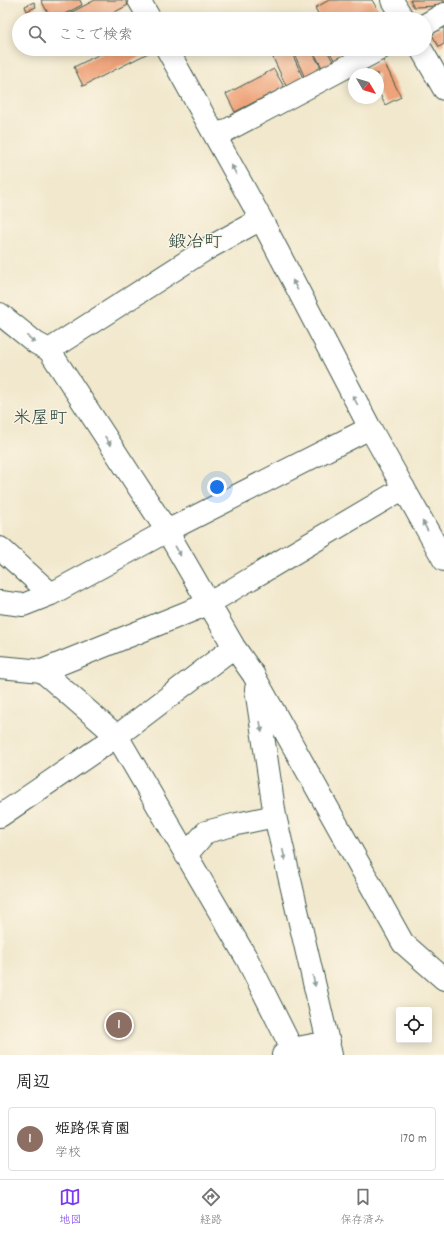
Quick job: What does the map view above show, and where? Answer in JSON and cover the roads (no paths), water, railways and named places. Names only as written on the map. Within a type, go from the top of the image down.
[{"type":"street","points":[[139,0],[146,12]]},
{"type":"street","points":[[392,0],[399,12]]},
{"type":"street","points":[[432,20],[444,14]]},
{"type":"street","points":[[171,56],[261,219],[370,428],[444,560]]},
{"type":"street","points":[[216,136],[367,56]]},
{"type":"street","points":[[425,56],[444,88]]},
{"type":"street","points":[[48,350],[205,250],[261,219]]},
{"type":"street","points":[[0,314],[36,343],[48,350],[167,531],[208,604],[234,647],[253,674],[403,943],[444,979]]},
{"type":"street","points":[[0,602],[23,605],[51,594],[167,531],[370,428]]},
{"type":"street","points":[[0,667],[42,671],[208,604],[404,488]]},
{"type":"street","points":[[0,548],[51,594]]},
{"type":"street","points":[[0,816],[117,736],[234,647]]},
{"type":"street","points":[[42,671],[117,736],[247,959],[288,1052],[330,1049],[275,816],[253,674]]},
{"type":"street","points":[[186,856],[206,832],[275,816]]},
{"type":"place","name":"姫路保育園","points":[[119,1025]]},
{"type":"district","name":"鍛冶町","points":[[195,243]]},
{"type":"district","name":"米屋町","points":[[40,419]]}]
